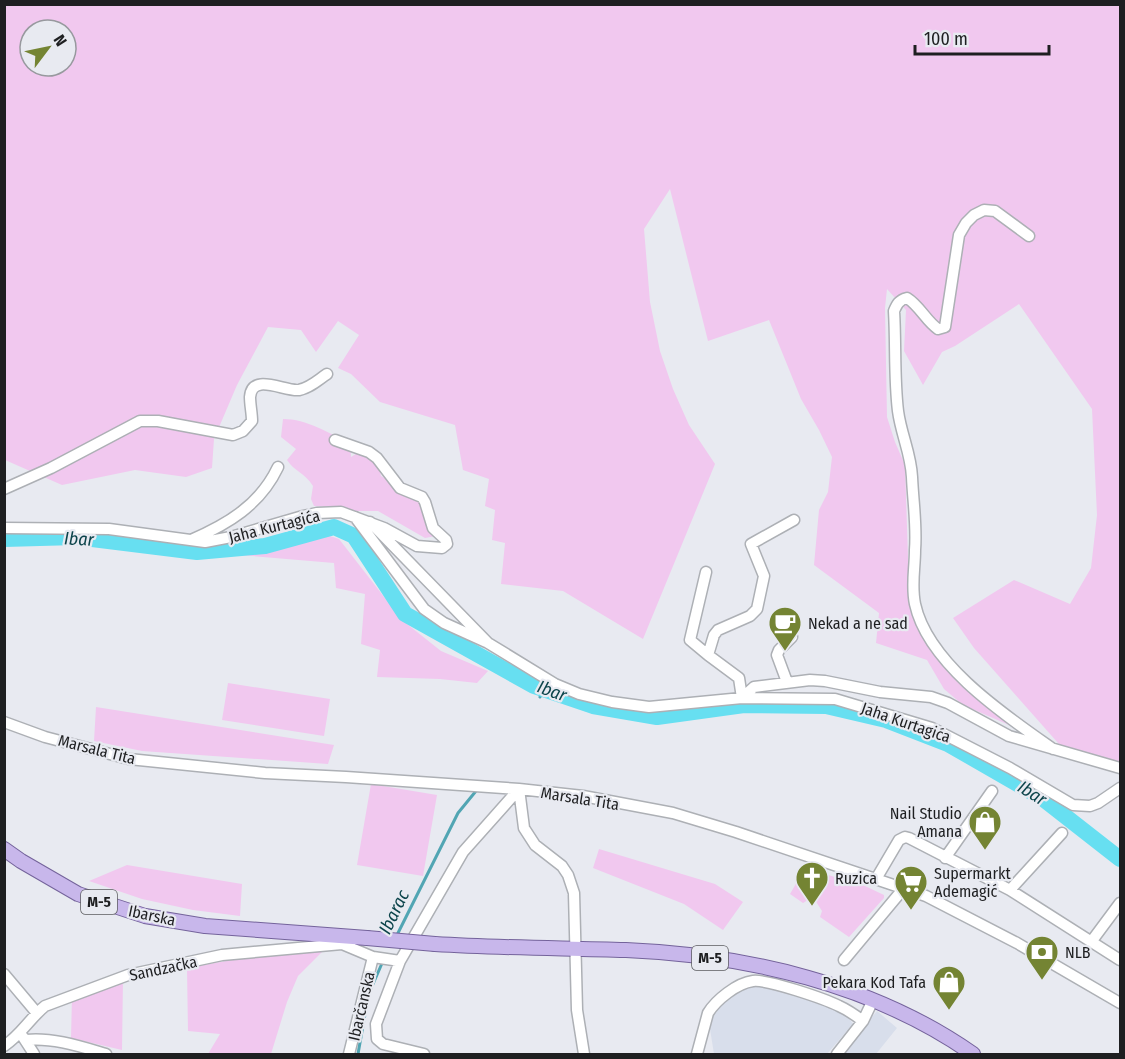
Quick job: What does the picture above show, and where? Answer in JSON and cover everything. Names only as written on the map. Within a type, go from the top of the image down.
[{"type":"main road","name":"Ibarska","points":[[4,849],[57,883],[101,902],[145,916],[206,926],[343,940]]},
{"type":"main road","name":"M-5","points":[[343,940],[367,938],[435,944],[664,953],[772,968],[873,1000],[919,1020],[970,1053]]},
{"type":"street","points":[[1029,236],[995,211],[984,210],[974,215],[959,235],[945,327],[938,329],[933,326],[907,298],[898,303],[894,311],[898,410],[911,463],[916,548],[913,588],[916,607],[927,633],[937,651],[951,667],[997,708],[1053,749]]},
{"type":"street","points":[[4,489],[51,468],[140,421],[158,421],[233,435],[243,431],[252,421],[250,397],[253,389],[259,384],[300,390],[312,385],[327,374]]},
{"type":"street","points":[[335,440],[369,452],[377,458],[400,488],[422,496],[433,528],[446,540],[447,544],[442,548],[417,546],[355,516]]},
{"type":"street","points":[[191,540],[212,531],[240,514],[269,482],[278,467]]},
{"type":"street","name":"Jaha Kurtagića","points":[[4,528],[109,529],[205,542],[317,513],[341,512],[355,516],[424,609],[444,624],[488,643],[555,684],[579,694],[612,702],[650,707],[742,698],[835,699],[923,725],[960,741],[1073,805],[1090,806],[1120,788]]},
{"type":"street","points":[[708,655],[714,635],[718,630],[750,616],[757,609],[764,576],[751,544],[794,520]]},
{"type":"street","name":"Jaha Kurtagića","points":[[370,522],[488,643]]},
{"type":"street","points":[[706,572],[690,640],[736,675],[742,698]]},
{"type":"street","points":[[787,682],[777,655],[792,637]]},
{"type":"street","name":"Jaha Kurtagića","points":[[742,698],[754,687],[787,682],[825,681],[880,692],[932,697],[948,703],[1009,736],[1120,768]]},
{"type":"street","name":"Marsala Tita","points":[[4,722],[45,737],[129,759],[266,773],[519,789],[584,796],[673,813],[926,896],[1017,943],[1120,1003]]},
{"type":"street","points":[[519,789],[524,828],[535,845],[555,859],[568,875],[574,893],[577,1010],[584,1054]]},
{"type":"street","points":[[424,1054],[382,1049],[377,1039],[376,1024],[386,959],[463,852],[519,789]]},
{"type":"street","points":[[945,858],[992,791]]},
{"type":"street","points":[[1010,890],[1062,833]]},
{"type":"street","points":[[876,879],[901,838],[909,838],[1010,890],[1120,960]]},
{"type":"street","points":[[844,960],[904,888]]},
{"type":"street","points":[[1091,942],[1120,903]]},
{"type":"street","points":[[343,940],[386,959]]},
{"type":"street","name":"Sandzačka","points":[[4,1046],[23,1037],[36,1012],[45,1006],[128,975],[222,956],[343,940]]},
{"type":"street","name":"Ibarčanska","points":[[350,1054],[386,959]]},
{"type":"street","points":[[4,974],[36,1012]]},
{"type":"street","points":[[697,1054],[708,1013],[712,1007],[742,985],[755,981],[829,1001],[863,1021]]},
{"type":"street","points":[[837,1054],[863,1021],[873,1000]]},
{"type":"street","points":[[23,1037],[34,1054]]},
{"type":"street","points":[[23,1037],[106,1054]]},
{"type":"shaded area","points":[[5,5],[1120,5],[1120,763],[1066,752],[974,648],[953,618],[1014,580],[1070,604],[1091,568],[1097,515],[1092,409],[1019,304],[942,352],[923,385],[904,351],[906,310],[887,289],[885,308],[887,417],[905,465],[909,589],[925,629],[964,675],[1035,731],[1016,728],[963,705],[944,689],[927,660],[876,643],[879,613],[814,565],[819,510],[828,492],[832,457],[801,399],[769,320],[708,341],[670,189],[644,229],[650,302],[660,351],[673,389],[689,425],[715,464],[643,639],[563,591],[501,584],[505,543],[492,540],[495,510],[485,506],[489,479],[463,470],[455,425],[380,402],[351,374],[338,368],[359,335],[338,321],[316,352],[301,330],[268,327],[237,385],[214,439],[212,468],[186,477],[135,470],[62,485],[5,460]]},
{"type":"shaded area","points":[[283,419],[309,424],[350,443],[351,457],[362,450],[378,463],[381,476],[421,498],[441,535],[425,538],[378,511],[349,511],[334,507],[314,506],[311,499],[313,486],[287,460],[296,449],[281,437]]},
{"type":"shaded area","points":[[327,535],[339,539],[402,620],[441,651],[488,671],[477,683],[377,677],[380,650],[361,644],[365,594],[336,588],[334,563],[240,555]]},
{"type":"shaded area","points":[[228,683],[330,699],[324,736],[222,720]]},
{"type":"shaded area","points":[[96,707],[334,745],[328,764],[142,751],[94,741]]},
{"type":"shaded area","points":[[371,784],[437,795],[423,876],[357,865]]},
{"type":"shaded area","points":[[599,849],[715,884],[743,902],[723,930],[684,904],[593,868]]},
{"type":"shaded area","points":[[127,865],[242,884],[240,916],[193,910],[142,899],[89,881]]},
{"type":"shaded area","points":[[805,868],[865,886],[884,895],[884,898],[849,937],[820,917],[822,911],[813,897],[803,903],[790,894]]},
{"type":"shaded area","points":[[325,949],[298,976],[287,1002],[271,1054],[208,1054],[220,1034],[188,1031],[187,968],[243,958]]},
{"type":"shaded area","points":[[754,977],[836,1000],[853,1024],[827,1054],[714,1054],[710,1029],[715,1005]]},
{"type":"shaded area","points":[[123,979],[122,1050],[71,1038],[72,996]]},
{"type":"shaded area","points":[[877,1011],[897,1028],[876,1054],[841,1054]]},
{"type":"waterway","name":"Ibar","points":[[4,539],[76,537],[197,552],[265,546],[334,527],[354,536],[405,614],[534,686],[593,706],[657,717],[744,705],[826,706],[886,720],[948,744],[1042,798],[1120,859]]},
{"type":"waterway","name":"Ibarac","points":[[540,697],[543,689]]},
{"type":"waterway","name":"Ibarac","points":[[396,937],[458,813],[476,791]]},
{"type":"waterway","name":"Ibarac","points":[[370,991],[383,961]]},
{"type":"waterway","name":"Ibarac","points":[[358,1054],[367,1003]]},
{"type":"place","name":"Nekad a ne sad","points":[[785,652]]},
{"type":"place","name":"Nail Studio Amana","points":[[985,851]]},
{"type":"place","name":"Ruzica","points":[[812,907]]},
{"type":"place","name":"Supermarkt Ademagić","points":[[911,911]]},
{"type":"place","name":"NLB","points":[[1042,981]]},
{"type":"place","name":"Pekara Kod Tafa","points":[[949,1011]]}]
